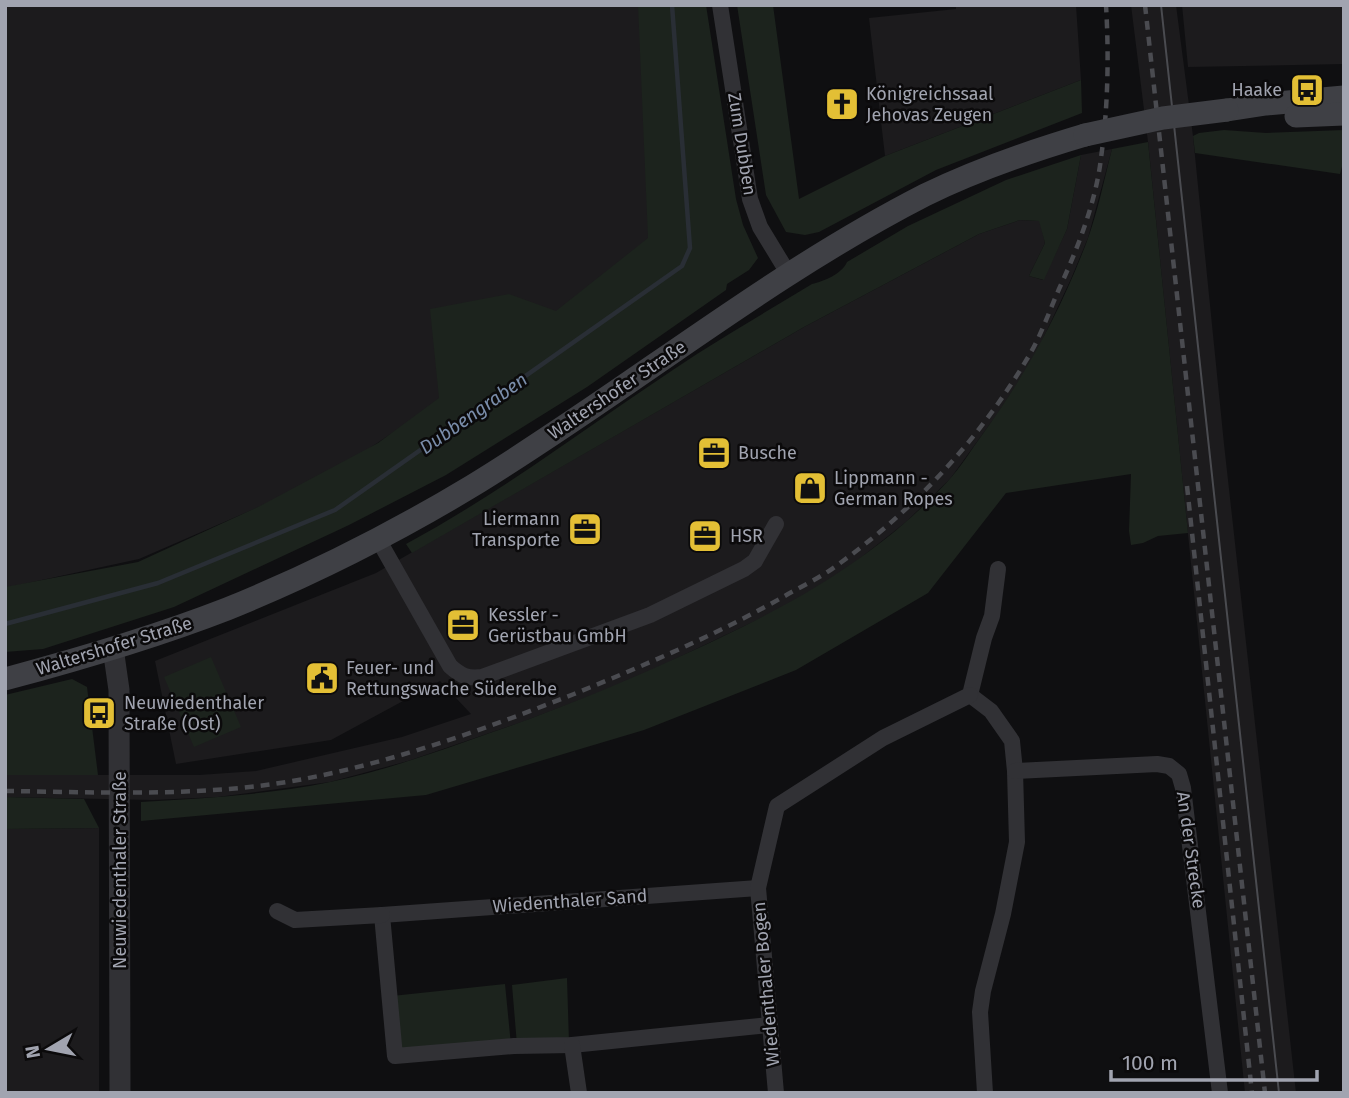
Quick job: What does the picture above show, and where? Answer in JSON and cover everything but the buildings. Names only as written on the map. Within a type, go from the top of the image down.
[{"type":"main road","name":"Waltershofer Straße","points":[[5,679],[113,648],[228,608],[377,539],[472,486],[532,448],[789,273],[927,194],[1035,150],[1085,135],[1163,118],[1344,97]]},
{"type":"main road","name":"Waltershofer Straße","points":[[1227,110],[1273,117],[1344,114]]},
{"type":"street","name":"Zum Dubben","points":[[720,5],[750,199],[760,227],[789,273]]},
{"type":"street","points":[[377,539],[450,666],[465,677],[472,678],[482,677],[650,615],[744,569],[760,554],[776,524]]},
{"type":"street","points":[[985,1093],[980,1012],[1017,842],[1012,741],[991,711],[970,695],[992,616],[998,569]]},
{"type":"street","name":"Neuwiedenthaler Straße","points":[[113,648],[119,690],[120,1093]]},
{"type":"street","name":"Wiedenthaler Bogen","points":[[776,1093],[758,888],[777,806],[883,738],[970,695]]},
{"type":"street","name":"An der Strecke","points":[[1015,771],[1157,764],[1169,766],[1179,774],[1189,824],[1220,1093]]},
{"type":"street","name":"Wiedenthaler Sand","points":[[277,911],[295,920],[758,888]]},
{"type":"street","points":[[382,915],[394,1056],[514,1046],[572,1045],[769,1025]]},
{"type":"street","points":[[572,1045],[579,1093]]},
{"type":"shaded area","points":[[5,5],[645,5],[656,239],[446,397],[349,462],[275,500],[139,559],[5,588]]},
{"type":"shaded area","points":[[638,5],[706,5],[736,199],[743,225],[758,258],[749,270],[727,284],[726,290],[587,387],[446,475],[349,525],[174,607],[43,649],[5,652],[5,587],[138,562],[260,506],[378,443],[439,398],[430,309],[509,294],[556,311],[648,238]]},
{"type":"shaded area","points":[[737,5],[773,5],[799,199],[885,156],[1081,80],[1082,113],[936,170],[819,232],[805,235],[786,232],[766,195]]},
{"type":"shaded area","points":[[956,5],[1076,5],[1081,80],[885,156],[869,18],[956,9]]},
{"type":"shaded area","points":[[1131,5],[1176,5],[1193,136],[1224,444],[1296,1093],[1245,1093],[1148,142]]},
{"type":"shaded area","points":[[1182,5],[1344,5],[1344,64],[1188,67]]},
{"type":"shaded area","points":[[1224,130],[1266,133],[1344,130],[1344,159],[1340,174],[1195,153],[1193,136]]},
{"type":"shaded area","points":[[1148,142],[1188,533],[1158,536],[1131,545],[1131,474],[1006,493],[928,593],[796,670],[644,730],[426,795],[141,821],[141,802],[260,793],[330,782],[410,761],[513,725],[616,685],[728,634],[829,579],[891,534],[920,509],[962,464],[1013,389],[1054,317],[1087,241],[1112,149]]},
{"type":"shaded area","points":[[1112,149],[1088,238],[1034,358],[950,479],[906,522],[839,575],[774,612],[627,682],[408,761],[330,782],[218,797],[153,800],[5,797],[5,775],[199,775],[256,771],[402,737],[471,714],[440,681],[331,740],[176,764],[155,661],[376,573],[804,327],[979,234],[1020,220],[1040,221],[1045,243],[1029,276],[1043,280],[1067,229],[1081,155]]},
{"type":"shaded area","points":[[1081,155],[1067,229],[1044,280],[1029,276],[1045,243],[1039,221],[1020,220],[979,234],[804,327],[412,553],[406,544],[481,500],[697,354],[812,284],[832,276],[847,262],[908,226],[1006,180]]},
{"type":"shaded area","points":[[211,657],[241,727],[194,747],[164,677]]},
{"type":"shaded area","points":[[72,679],[87,687],[98,775],[5,775],[5,695]]},
{"type":"shaded area","points":[[5,797],[84,799],[99,828],[5,829]]},
{"type":"shaded area","points":[[99,828],[99,1093],[5,1093],[5,829]]},
{"type":"shaded area","points":[[567,978],[569,1043],[517,1045],[512,985]]},
{"type":"shaded area","points":[[505,984],[511,1045],[397,1052],[392,996]]},
{"type":"waterway","name":"Dubbengraben","points":[[5,624],[158,583],[335,510],[682,266],[690,248],[672,5]]},
{"type":"tram line","points":[[1161,5],[1279,1093]]},
{"type":"railway","points":[[5,791],[132,793],[226,789],[297,780],[378,762],[499,723],[627,672],[758,611],[836,566],[891,522],[942,473],[1008,389],[1036,342],[1079,242],[1098,175],[1108,63],[1106,5]]},
{"type":"railway","points":[[1145,5],[1265,1093]]},
{"type":"railway","points":[[1187,486],[1252,1093]]},
{"type":"place","name":"Haake","points":[[1307,90]]},
{"type":"place","name":"Königreichssaal Jehovas Zeugen","points":[[842,104]]},
{"type":"place","name":"Busche","points":[[714,453]]},
{"type":"place","name":"Lippmann - German Ropes","points":[[810,488]]},
{"type":"place","name":"Liermann Transporte","points":[[585,529]]},
{"type":"place","name":"HSR","points":[[705,536]]},
{"type":"place","name":"Kessler - Gerüstbau GmbH","points":[[463,625]]},
{"type":"place","name":"Feuer- und Rettungswache Süderelbe","points":[[322,678]]},
{"type":"place","name":"Neuwiedenthaler Straße (Ost)","points":[[99,713]]}]
